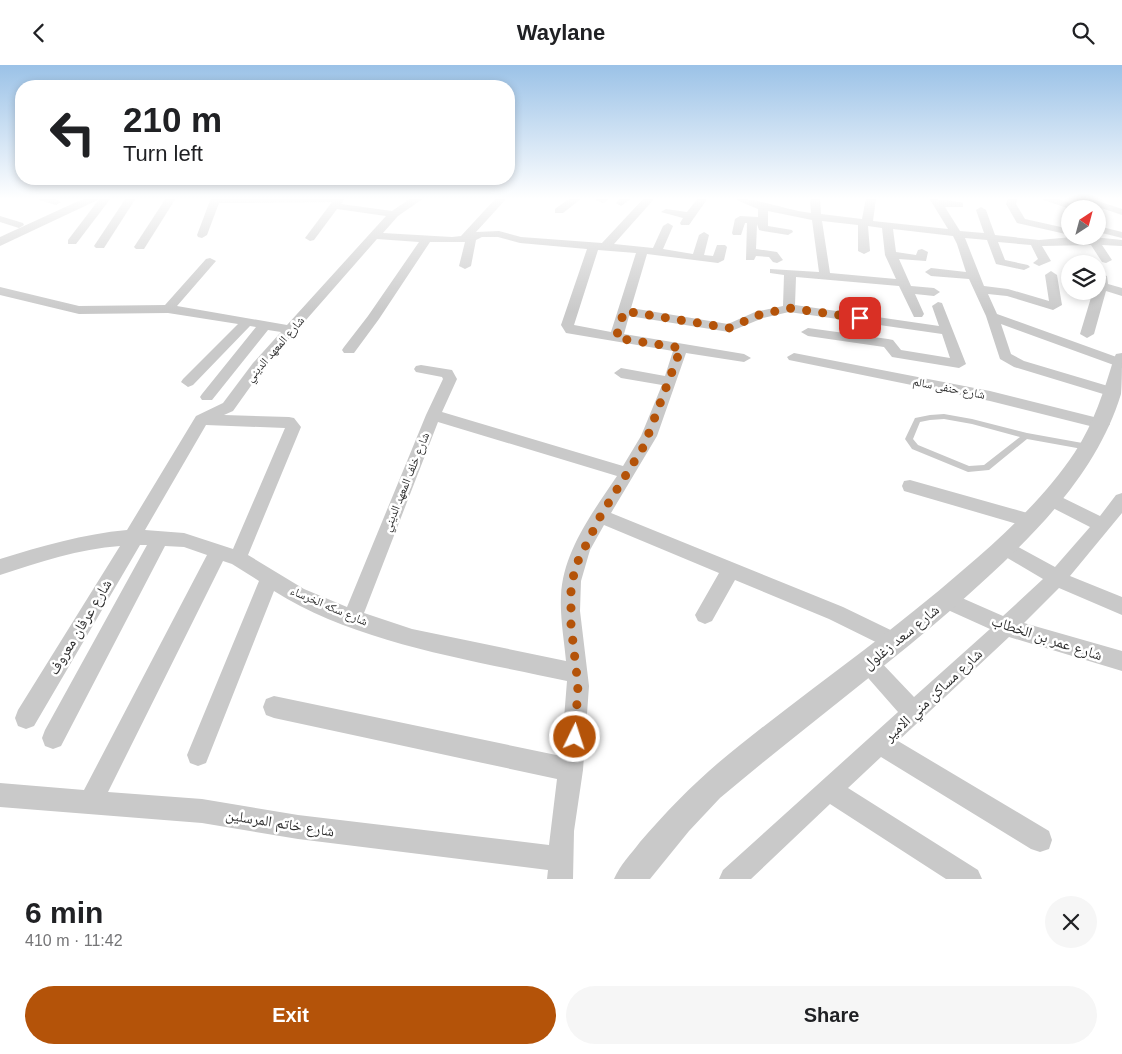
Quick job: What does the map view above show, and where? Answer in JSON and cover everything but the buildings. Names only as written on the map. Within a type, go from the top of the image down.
[{"type":"street","points":[[0,242],[13,236]]},
{"type":"street","points":[[72,242],[77,236]]},
{"type":"street","points":[[100,246],[107,236]]},
{"type":"street","points":[[140,247],[147,236]]},
{"type":"street","points":[[377,236],[426,240],[467,239],[475,236]]},
{"type":"street","name":"شارع المعهد الديني","points":[[201,420],[228,407],[258,366],[377,236]]},
{"type":"street","points":[[464,266],[467,239],[470,236]]},
{"type":"street","points":[[510,236],[520,240],[657,251],[718,260],[721,247]]},
{"type":"street","points":[[611,236],[600,246],[566,325],[576,331],[744,358]]},
{"type":"street","points":[[657,251],[664,236]]},
{"type":"street","points":[[697,258],[704,236]]},
{"type":"street","points":[[755,236],[751,255],[773,254],[775,266],[790,273],[905,286],[934,292]]},
{"type":"street","points":[[820,236],[825,276]]},
{"type":"street","points":[[864,251],[865,236]]},
{"type":"street","points":[[888,236],[891,255],[918,314]]},
{"type":"street","points":[[959,236],[1008,360],[1119,377]]},
{"type":"street","points":[[974,236],[991,238],[1061,239]]},
{"type":"street","points":[[991,238],[1000,262],[1024,267]]},
{"type":"street","points":[[1029,238],[1045,261],[1039,263]]},
{"type":"street","points":[[349,350],[426,240]]},
{"type":"street","points":[[1106,241],[1122,243]]},
{"type":"street","points":[[1095,245],[1102,255]]},
{"type":"street","points":[[616,338],[643,250]]},
{"type":"street","points":[[891,255],[922,259],[922,252]]},
{"type":"street","points":[[168,309],[210,261]]},
{"type":"street","points":[[931,272],[973,276]]},
{"type":"street","points":[[789,308],[790,273]]},
{"type":"street","points":[[980,289],[1008,293],[1053,307],[1056,305],[1056,300],[1051,275]]},
{"type":"street","points":[[1106,284],[1122,292]]},
{"type":"street","points":[[0,291],[79,310],[168,309],[291,330]]},
{"type":"street","points":[[1087,334],[1095,300]]},
{"type":"street","points":[[808,332],[888,343],[898,354],[962,371],[938,305]]},
{"type":"street","points":[[624,311],[729,328],[759,315],[789,308],[948,331]]},
{"type":"street","points":[[992,316],[1119,377]]},
{"type":"street","points":[[188,382],[247,322]]},
{"type":"street","points":[[207,397],[265,325]]},
{"type":"street","points":[[560,869],[571,770],[578,673],[571,625],[571,591],[575,567],[601,515],[644,446],[681,348]]},
{"type":"street","name":"شارع حنفى سالم","points":[[794,357],[990,396],[1102,424]]},
{"type":"street","name":"شارع خلف المعهد الديني","points":[[352,618],[450,377],[444,372],[421,369]]},
{"type":"street","points":[[621,373],[669,382]]},
{"type":"street","name":"شارع سعد زغلول","points":[[630,879],[708,790],[896,643],[1005,547],[1031,521],[1051,499],[1088,447],[1102,424],[1119,377]]},
{"type":"street","points":[[434,415],[627,473]]},
{"type":"street","points":[[134,537],[201,420],[292,423],[293,427],[238,557]]},
{"type":"street","points":[[910,486],[1031,521]]},
{"type":"street","points":[[1051,499],[1114,516]]},
{"type":"street","points":[[601,515],[836,613],[896,643]]},
{"type":"street","name":"شارع مساكن مني الامير","points":[[732,879],[1006,627],[1056,579],[1114,516]]},
{"type":"street","name":"شارع عرفان معروف","points":[[26,718],[134,537]]},
{"type":"street","points":[[53,738],[161,537]]},
{"type":"street","name":"شارع سكه الخرساء","points":[[0,567],[43,553],[98,540],[161,537],[184,540],[238,557],[297,595],[352,618],[412,638],[578,673]]},
{"type":"street","points":[[1005,547],[1056,579],[1122,606]]},
{"type":"street","points":[[90,803],[219,550]]},
{"type":"street","points":[[705,615],[731,569]]},
{"type":"street","points":[[198,755],[270,578]]},
{"type":"street","name":"شارع عمر بن الخطاب","points":[[946,600],[1006,627],[1122,661]]},
{"type":"street","points":[[869,664],[914,713]]},
{"type":"street","points":[[274,707],[571,770]]},
{"type":"street","points":[[881,743],[1040,840]]},
{"type":"street","points":[[829,790],[969,879]]},
{"type":"street","name":"شارع خاتم المرسلين","points":[[0,795],[202,811],[560,869]]},
{"type":"lane","points":[[1026,436],[986,468],[968,469],[915,447],[909,439],[916,420],[930,416],[946,417],[1026,436],[1088,447]]},
{"type":"route","points":[[575,737],[578,685],[571,625],[571,591],[575,567],[585,543],[644,446],[681,348],[616,338],[624,311],[729,328],[759,315],[789,308],[860,318]]}]
